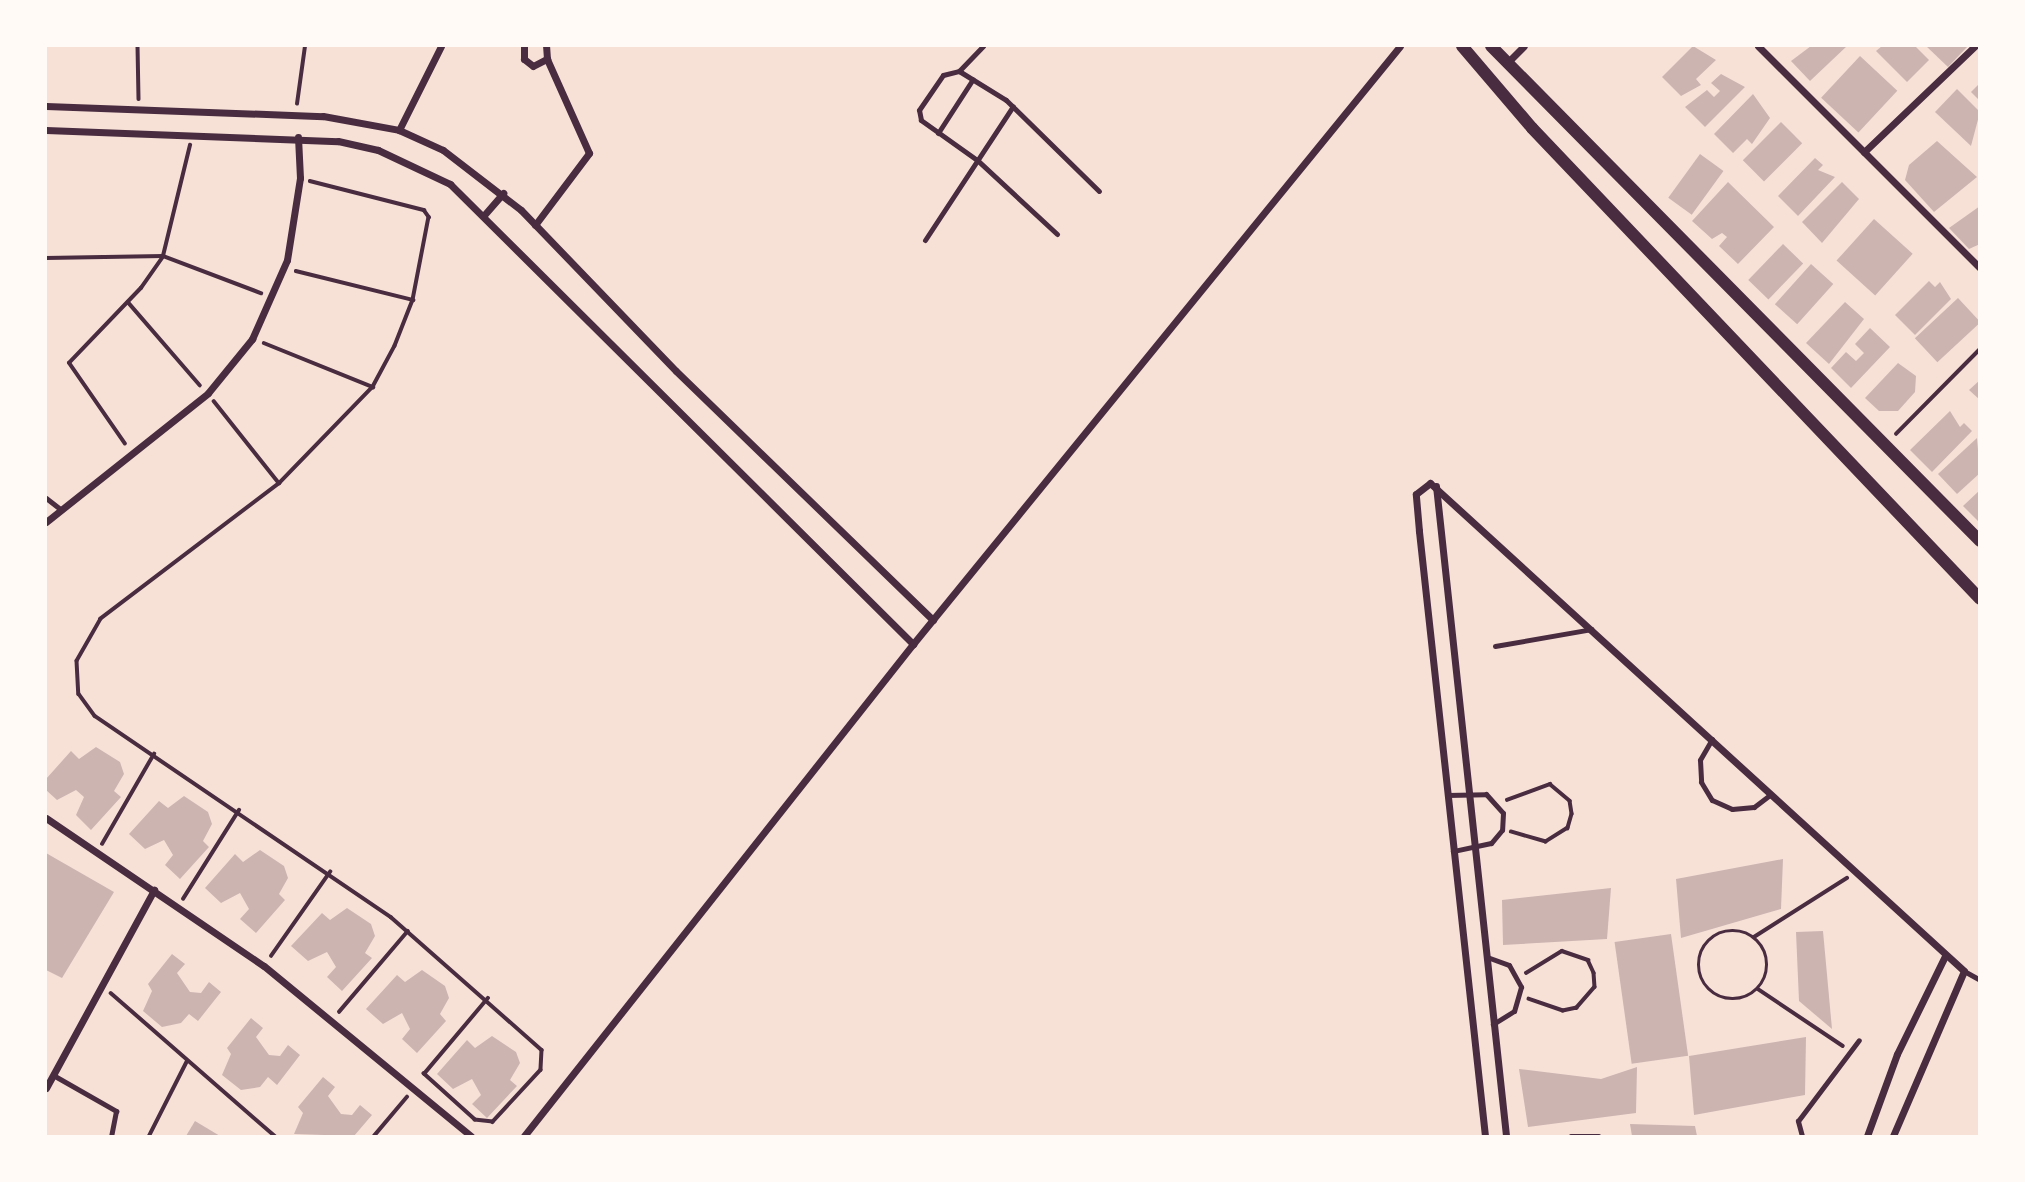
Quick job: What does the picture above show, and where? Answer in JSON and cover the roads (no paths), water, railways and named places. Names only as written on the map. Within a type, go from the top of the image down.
[{"type":"street","points":[[399,131],[441,46]]},
{"type":"street","points":[[524,46],[528,63],[547,59]]},
{"type":"street","points":[[535,225],[589,153],[547,59],[546,46]]},
{"type":"street","points":[[524,1136],[913,644],[1400,46]]},
{"type":"street","points":[[1462,46],[1532,128],[1979,599]]},
{"type":"street","points":[[1491,46],[1979,541]]},
{"type":"street","points":[[1506,64],[1524,46]]},
{"type":"street","points":[[1864,152],[1975,46]]},
{"type":"street","points":[[1763,47],[1979,268]]},
{"type":"street","points":[[46,106],[296,113],[399,131],[443,150],[503,193],[676,371],[933,620]]},
{"type":"street","points":[[46,130],[299,137],[377,150],[415,165],[485,214],[913,644]]},
{"type":"street","points":[[46,522],[134,456],[208,393],[252,339],[273,298],[284,268],[300,178],[299,137]]},
{"type":"street","points":[[485,214],[503,193]]},
{"type":"street","points":[[1485,1136],[1446,795],[1416,494],[1422,484],[1436,485],[1964,971],[1893,1136]]},
{"type":"street","points":[[1436,485],[1506,1136]]},
{"type":"street","points":[[46,818],[264,966],[415,1087],[471,1136]]},
{"type":"street","points":[[46,1088],[49,1072],[102,985],[154,890]]},
{"type":"street","points":[[1867,1136],[1897,1054],[1945,956]]},
{"type":"lane","points":[[983,46],[959,71],[943,75],[919,110],[921,120],[977,160],[1057,234]]},
{"type":"lane","points":[[959,71],[1013,106],[1099,191]]},
{"type":"lane","points":[[937,133],[973,79]]},
{"type":"lane","points":[[925,240],[1013,106]]},
{"type":"lane","points":[[46,498],[60,509]]},
{"type":"lane","points":[[1495,646],[1594,629]]},
{"type":"lane","points":[[1712,739],[1700,760],[1700,782],[1712,800],[1732,810],[1754,807],[1771,794]]},
{"type":"lane","points":[[1446,795],[1469,792],[1486,794],[1499,805],[1502,830],[1475,849],[1453,851]]},
{"type":"lane","points":[[1487,957],[1509,965],[1519,979],[1521,996],[1514,1011],[1493,1024]]},
{"type":"lane","points":[[1964,971],[1979,980]]},
{"type":"lane","points":[[1802,1136],[1798,1122],[1859,1040]]},
{"type":"lane","points":[[49,1072],[116,1111],[111,1136]]},
{"type":"lane","points":[[1506,1136],[1511,1136]]}]
